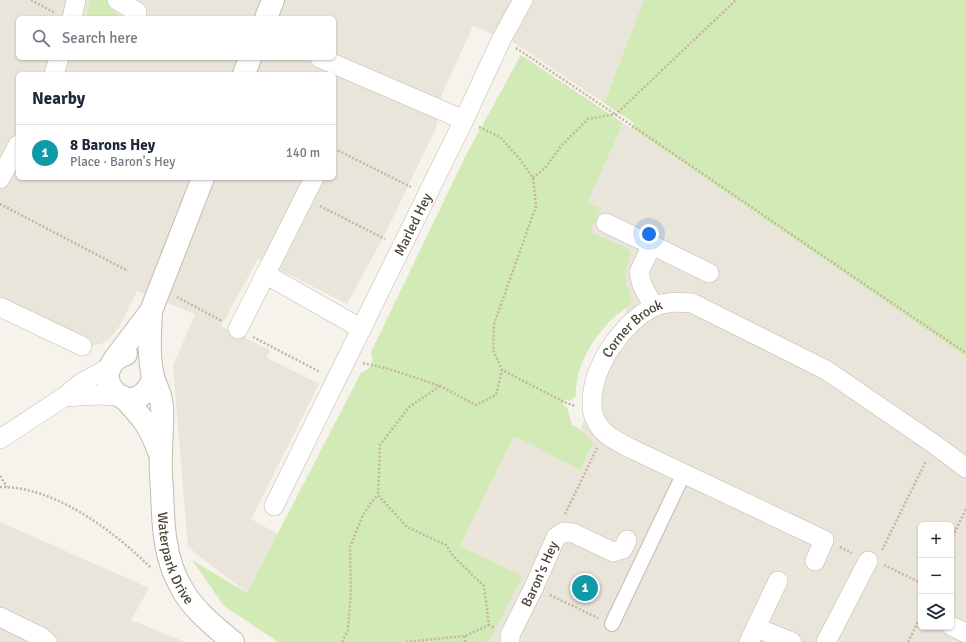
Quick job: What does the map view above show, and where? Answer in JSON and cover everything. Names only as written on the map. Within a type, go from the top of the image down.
[{"type":"street","points":[[65,16],[76,0]]},
{"type":"street","points":[[117,0],[138,10]]},
{"type":"street","points":[[267,16],[273,0]]},
{"type":"street","name":"Marled Hey","points":[[274,506],[464,120],[502,38],[523,0]]},
{"type":"street","points":[[55,72],[58,60]]},
{"type":"street","points":[[245,72],[249,60]]},
{"type":"street","points":[[325,60],[464,120]]},
{"type":"street","points":[[0,179],[16,149]]},
{"type":"street","name":"Waterpark Drive","points":[[160,455],[153,434],[146,422],[114,392],[110,386],[108,373],[112,364],[151,311],[202,180]]},
{"type":"street","points":[[238,329],[264,274],[313,180]]},
{"type":"street","points":[[606,223],[709,273]]},
{"type":"street","points":[[652,245],[639,272],[642,285],[654,307]]},
{"type":"street","points":[[264,274],[362,329]]},
{"type":"street","name":"Corner Brook","points":[[592,411],[595,379],[606,356],[620,336],[634,321],[654,307],[672,301],[692,303],[826,370],[934,444],[966,468]]},
{"type":"street","points":[[0,307],[82,346]]},
{"type":"street","name":"Waterpark Drive","points":[[121,397],[130,399],[137,398],[143,395],[152,384],[150,333],[151,311]]},
{"type":"street","name":"Waterpark Drive","points":[[112,364],[120,356],[134,354],[142,356],[147,361],[152,372],[160,394],[162,406],[160,455],[163,519],[171,565],[181,588],[191,603],[232,642]]},
{"type":"street","points":[[0,439],[64,397],[81,383],[112,364]]},
{"type":"street","points":[[64,397],[97,395],[121,397]]},
{"type":"street","points":[[592,411],[596,422],[606,434],[634,450],[824,540],[815,561]]},
{"type":"street","points":[[612,624],[684,473]]},
{"type":"street","name":"Baron's Hey","points":[[510,639],[556,536],[564,532],[573,533],[613,552],[625,545]]},
{"type":"street","points":[[625,545],[643,559]]},
{"type":"street","points":[[826,642],[874,558]]},
{"type":"street","points":[[778,580],[753,635],[792,642]]},
{"type":"street","points":[[0,617],[41,637],[47,642]]},
{"type":"street","points":[[954,627],[966,633]]},
{"type":"path","points":[[31,0],[65,16]]},
{"type":"path","points":[[533,178],[545,168],[562,145],[588,120],[616,114],[736,0]]},
{"type":"path","points":[[502,38],[966,353]]},
{"type":"path","points":[[346,360],[389,369],[440,386],[476,405],[496,395],[502,370],[493,350],[494,324],[536,206],[533,178],[519,158],[500,137],[464,120]]},
{"type":"path","points":[[336,150],[427,195]]},
{"type":"path","points":[[304,198],[402,247]]},
{"type":"path","points":[[0,204],[128,271]]},
{"type":"path","points":[[502,370],[564,402],[592,411]]},
{"type":"path","points":[[342,642],[348,630],[351,590],[350,548],[362,517],[378,495],[380,445],[409,407],[440,386]]},
{"type":"path","points":[[564,532],[562,520],[597,448],[606,434]]},
{"type":"path","points":[[874,558],[934,444]]},
{"type":"path","points":[[0,476],[7,487]]},
{"type":"path","points":[[0,487],[14,487],[62,502],[86,515],[131,550],[154,571]]},
{"type":"path","points":[[378,495],[407,527],[446,545],[454,557],[484,586],[489,625],[510,639]]},
{"type":"path","points":[[954,534],[966,509]]},
{"type":"path","points":[[534,587],[612,624]]},
{"type":"path","points":[[908,642],[918,622]]},
{"type":"path","points":[[406,642],[465,636],[489,625]]},
{"type":"path","points":[[465,636],[465,642]]},
{"type":"shaded area","points":[[0,0],[644,0],[604,103],[513,42],[473,26],[442,94],[436,128],[385,234],[347,304],[258,259],[221,326],[270,350],[267,358],[319,384],[251,519],[278,534],[247,593],[188,547],[173,366],[195,314],[137,291],[119,327],[110,338],[103,343],[83,349],[0,316]]},
{"type":"shaded area","points":[[623,123],[966,357],[966,642],[488,642],[491,638],[460,546],[514,436],[580,470],[586,437],[581,428],[631,296],[627,287],[625,273],[627,263],[631,255],[628,248],[590,232],[588,202]]},
{"type":"shaded area","points":[[0,522],[149,588],[131,620],[185,642],[0,642]]},
{"type":"green space","points":[[90,0],[109,0],[108,3],[116,10],[118,16],[86,16]]},
{"type":"green space","points":[[644,0],[966,0],[966,357],[631,128],[634,123],[604,103]]},
{"type":"green space","points":[[521,55],[623,123],[588,202],[601,208],[590,232],[628,248],[631,255],[626,268],[625,278],[631,300],[627,307],[614,317],[598,335],[586,354],[578,375],[576,396],[570,401],[565,399],[563,405],[567,407],[572,425],[581,431],[593,443],[580,470],[514,436],[460,546],[522,576],[491,638],[487,642],[278,642],[224,606],[192,560],[247,593],[361,373],[370,367],[372,363],[371,352],[467,153]]},
{"type":"place","name":"8 Barons Hey","points":[[585,588]]}]
